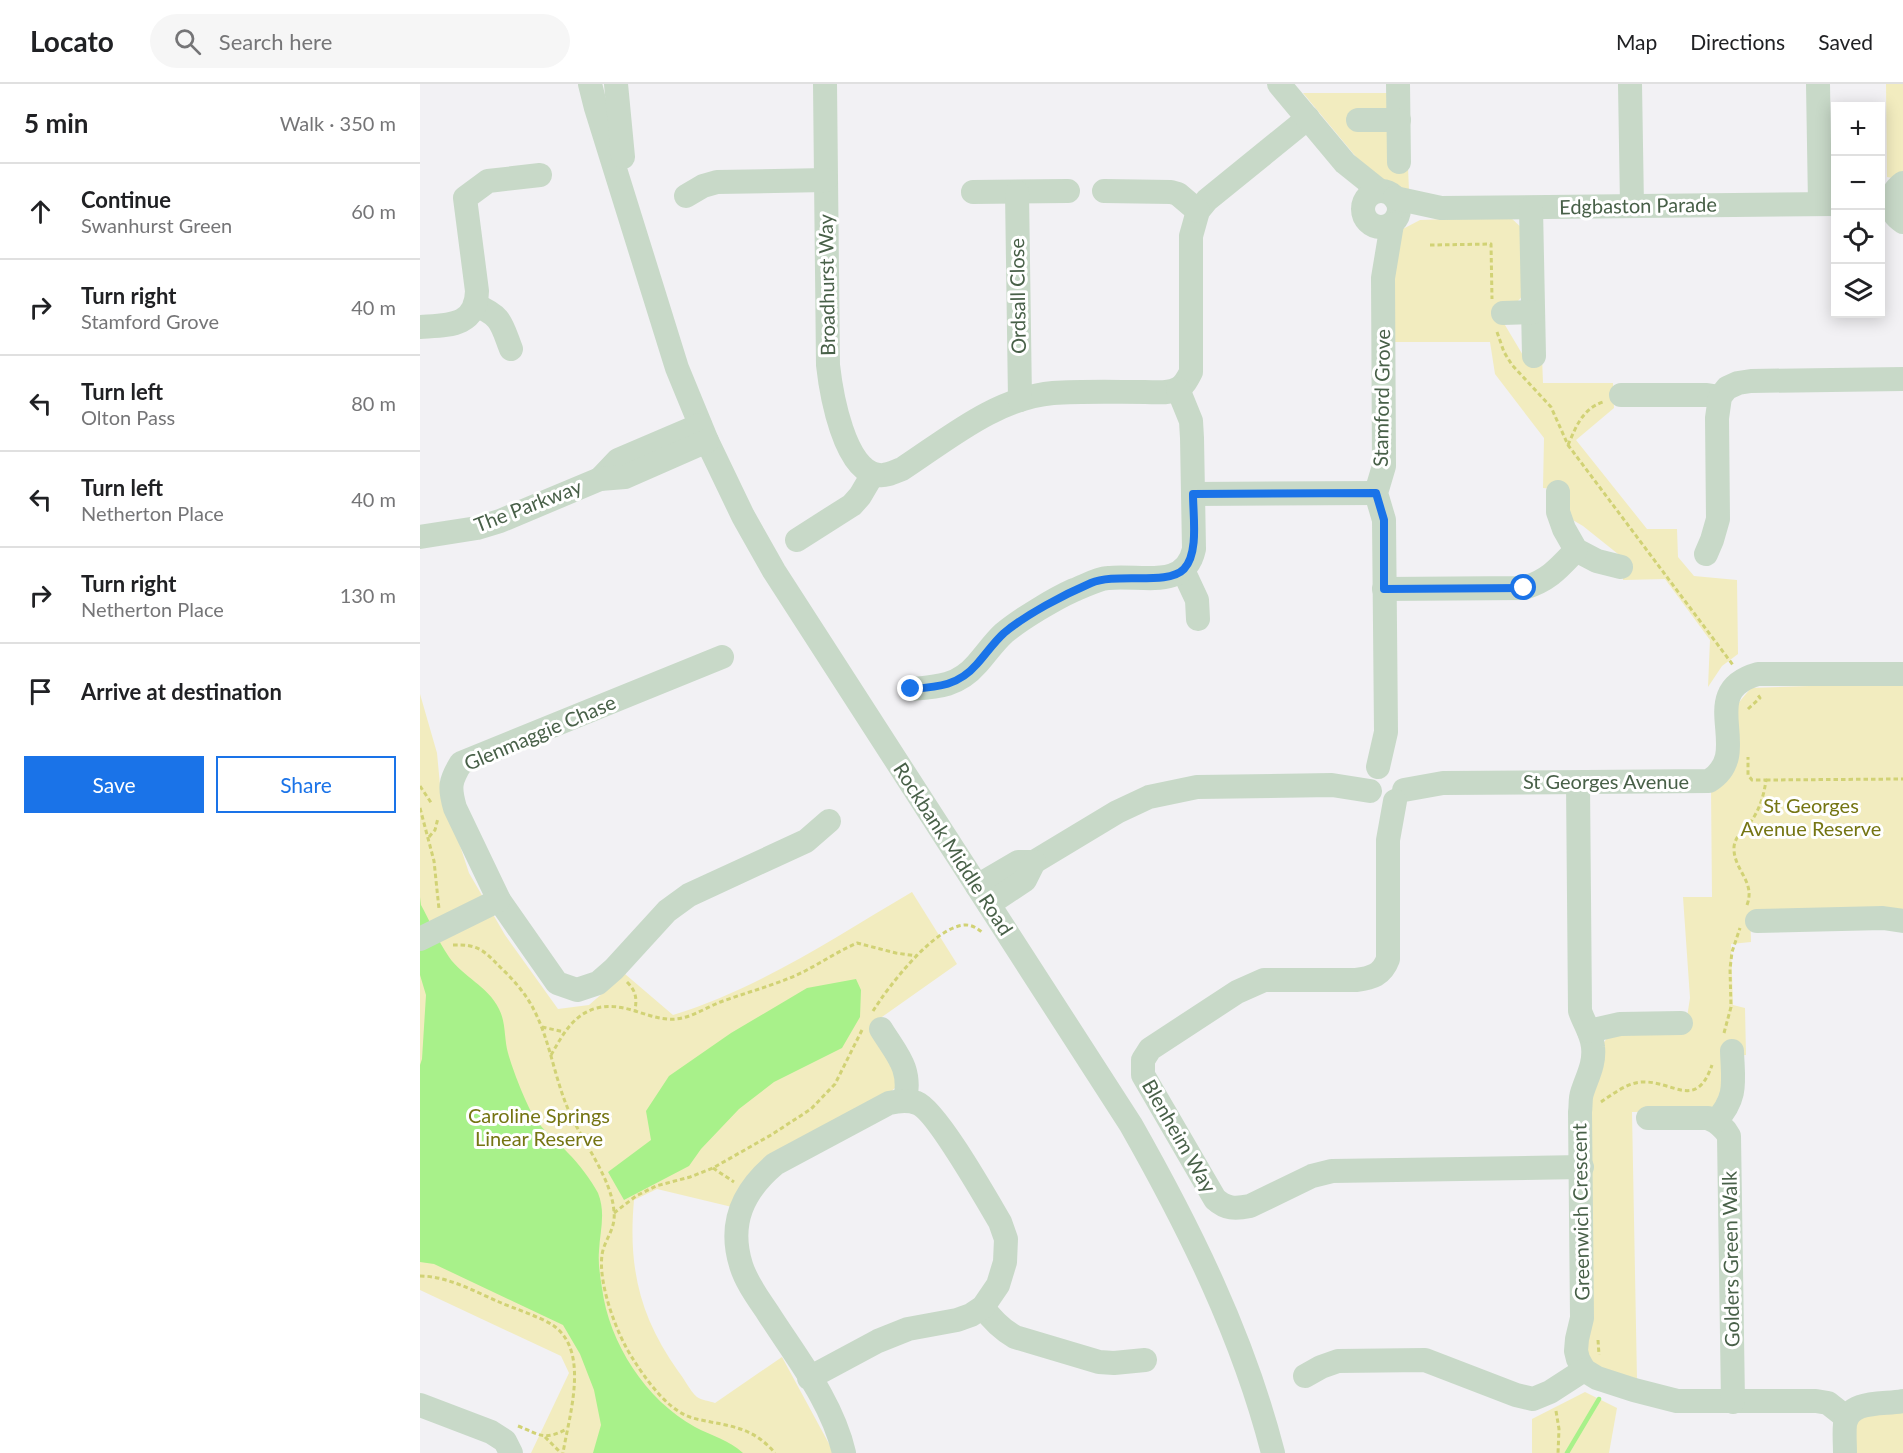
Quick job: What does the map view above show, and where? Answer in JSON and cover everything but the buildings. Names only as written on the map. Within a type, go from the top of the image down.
[{"type":"street","name":"Rockbank Middle Road","points":[[591,84],[596,108],[678,368],[703,433],[743,516],[774,571],[1131,1125],[1171,1195],[1214,1284],[1241,1353],[1273,1453]]},
{"type":"street","name":"Rockbank Middle Road","points":[[616,84],[627,184],[638,242]]},
{"type":"street","name":"Broadhurst Way","points":[[825,84],[828,365],[831,391],[841,428],[855,459],[873,474]]},
{"type":"street","points":[[1279,84],[1383,210]]},
{"type":"street","points":[[1398,84],[1399,162]]},
{"type":"street","points":[[1630,84],[1632,207]]},
{"type":"street","points":[[1818,84],[1828,204]]},
{"type":"street","points":[[797,540],[852,505],[873,474],[880,476],[902,469],[976,420],[999,408],[1020,400],[1054,393],[1159,392],[1178,389],[1191,372],[1191,236],[1198,211],[1207,200],[1308,118]]},
{"type":"street","points":[[1358,120],[1399,120]]},
{"type":"street","points":[[420,327],[458,323],[468,316],[476,305],[477,291],[465,198],[488,181],[540,175]]},
{"type":"street","points":[[686,196],[703,186],[717,182],[826,180]]},
{"type":"street","points":[[973,192],[1068,191]]},
{"type":"street","points":[[1104,191],[1171,192],[1178,194],[1198,211]]},
{"type":"street","name":"Ordsall Close","points":[[1017,192],[1020,400]]},
{"type":"street","name":"Edgbaston Parade","points":[[1383,210],[1828,204]]},
{"type":"street","points":[[1531,208],[1534,356]]},
{"type":"street","name":"Stamford Grove","points":[[1383,210],[1384,466],[1376,493],[1384,520],[1387,784]]},
{"type":"street","points":[[476,305],[498,318],[511,349]]},
{"type":"street","points":[[1497,313],[1533,312]]},
{"type":"street","points":[[1706,554],[1718,519],[1717,418],[1720,397],[1727,388],[1741,382],[1903,379]]},
{"type":"street","points":[[911,689],[942,687],[956,681],[976,665],[1005,632],[1062,596],[1089,584],[1108,578],[1166,577],[1177,575],[1183,570],[1191,560],[1194,549],[1191,421],[1178,389]]},
{"type":"street","points":[[1621,395],[1720,397]]},
{"type":"street","name":"The Parkway","points":[[420,537],[477,528],[500,521],[600,478],[618,460],[703,433]]},
{"type":"street","points":[[1558,492],[1558,512],[1564,529],[1576,550],[1597,561],[1620,567]]},
{"type":"street","points":[[1193,494],[1376,493]]},
{"type":"street","points":[[1384,589],[1524,588],[1554,574],[1576,550]]},
{"type":"street","points":[[1183,570],[1197,600],[1198,619]]},
{"type":"street","name":"Glenmaggie Chase","points":[[722,657],[461,763],[452,778],[451,792],[455,808],[499,900],[556,983],[577,990],[598,983],[614,969],[667,911],[689,895],[806,841],[829,821]]},
{"type":"street","points":[[1744,678],[1758,674],[1903,674]]},
{"type":"street","name":"St Georges Avenue","points":[[983,895],[1025,880],[1034,862],[1117,812],[1149,797],[1197,787],[1709,781],[1718,776],[1725,766],[1728,756],[1727,701],[1734,686],[1744,678]]},
{"type":"street","name":"Greenwich Crescent","points":[[1578,783],[1580,1011],[1594,1049],[1593,1065],[1581,1095],[1582,1318],[1576,1351],[1578,1359],[1591,1374]]},
{"type":"street","name":"Blenheim Way","points":[[1387,784],[1388,959],[1380,973],[1366,979],[1356,980],[1264,980],[1237,992],[1149,1049],[1143,1060],[1143,1075],[1215,1199],[1223,1205],[1239,1209],[1312,1176],[1332,1171],[1582,1167]]},
{"type":"street","points":[[437,931],[499,900]]},
{"type":"street","points":[[1748,918],[1883,918],[1903,921]]},
{"type":"street","points":[[1589,1031],[1620,1024],[1681,1023]]},
{"type":"street","points":[[872,1024],[905,1067],[908,1081],[905,1101]]},
{"type":"street","points":[[1648,1118],[1701,1117],[1716,1121],[1731,1102],[1733,1092],[1723,1048]]},
{"type":"street","points":[[809,1378],[878,1341],[908,1329],[957,1320],[971,1315],[983,1307],[998,1285],[1005,1262],[1005,1239],[1000,1221],[936,1120],[918,1103],[905,1101],[889,1103],[775,1164],[759,1177],[748,1192],[740,1211],[736,1235],[741,1268],[834,1420],[844,1452]]},
{"type":"street","name":"Golders Green Walk","points":[[1716,1121],[1729,1136],[1730,1147],[1733,1402]]},
{"type":"street","points":[[983,1307],[995,1323],[1015,1337],[1099,1362],[1145,1360]]},
{"type":"street","points":[[1305,1376],[1338,1361],[1425,1360],[1516,1395],[1533,1399],[1591,1374],[1634,1390],[1677,1401],[1816,1401],[1828,1403],[1847,1418]]},
{"type":"street","points":[[1845,1453],[1845,1425],[1851,1412],[1863,1406],[1903,1401]]},
{"type":"street","points":[[420,1405],[491,1432],[505,1442],[511,1453]]},
{"type":"path","points":[[1430,245],[1491,244],[1497,313],[1504,352],[1512,365],[1551,407],[1568,445],[1731,662],[1761,698],[1748,709],[1748,720]]},
{"type":"path","points":[[1568,445],[1579,420],[1587,411],[1599,403],[1616,399],[1621,395]]},
{"type":"path","points":[[1748,753],[1748,775],[1752,780],[1903,779]]},
{"type":"path","points":[[1596,1107],[1618,1091],[1642,1082],[1676,1090],[1692,1090],[1707,1080],[1723,1048],[1731,1007],[1732,952],[1748,918],[1750,892],[1734,849],[1736,840],[1759,809],[1765,793],[1766,780]]},
{"type":"path","points":[[420,786],[433,805]]},
{"type":"path","points":[[420,808],[434,861],[437,931],[485,951],[511,977],[533,1008],[567,1107],[605,1181],[614,1213],[612,1232],[602,1257],[605,1289],[614,1322],[631,1357],[654,1389],[683,1414],[694,1419],[739,1428],[759,1437],[775,1453]]},
{"type":"path","points":[[429,837],[435,830],[438,814]]},
{"type":"path","points":[[614,1213],[636,1196],[656,1185],[690,1177],[713,1168],[811,1109],[835,1084],[872,1024],[885,992],[933,940],[953,928],[967,925],[985,935]]},
{"type":"path","points":[[551,1056],[564,1032],[582,1014],[597,1008],[615,1005],[665,1018],[682,1018],[803,972],[857,943],[917,956]]},
{"type":"path","points":[[624,980],[634,991],[637,999],[635,1010]]},
{"type":"path","points":[[541,1026],[564,1032]]},
{"type":"path","points":[[713,1168],[748,1192]]},
{"type":"path","points":[[420,1276],[435,1276],[468,1288],[552,1325],[564,1335],[573,1351],[575,1374],[562,1453]]},
{"type":"path","points":[[1591,1374],[1598,1332]]},
{"type":"path","points":[[1550,1392],[1559,1429],[1558,1453]]},
{"type":"path","points":[[514,1425],[545,1437],[562,1453]]},
{"type":"path","points":[[545,1437],[567,1429]]},
{"type":"green space","points":[[1886,84],[1903,84],[1903,177],[1897,179],[1887,177]]},
{"type":"green space","points":[[1303,93],[1387,93],[1408,167],[1409,191],[1371,175]]},
{"type":"green space","points":[[1510,217],[1524,230],[1524,294],[1502,320],[1524,357],[1542,357],[1543,383],[1613,383],[1614,408],[1576,440],[1647,529],[1677,529],[1678,557],[1694,576],[1737,580],[1738,654],[1722,666],[1708,687],[1710,640],[1665,579],[1623,580],[1623,558],[1583,526],[1566,516],[1568,490],[1543,488],[1544,438],[1495,374],[1490,342],[1392,342],[1395,248],[1399,231],[1420,220]]},
{"type":"green space","name":"St Georges Avenue Reserve","points":[[1903,683],[1903,913],[1750,912],[1751,942],[1731,944],[1733,1005],[1745,1008],[1746,1055],[1722,1057],[1721,1094],[1712,1111],[1632,1112],[1637,1380],[1604,1372],[1587,1359],[1589,1104],[1602,1045],[1610,1034],[1685,1030],[1690,998],[1683,897],[1712,897],[1711,788],[1722,786],[1734,764],[1735,707],[1751,688]]},
{"type":"green space","name":"Caroline Springs Linear Reserve","points":[[420,694],[437,753],[440,785],[469,873],[505,935],[558,1009],[589,1005],[625,974],[673,1015],[705,1004],[766,977],[912,892],[957,964],[872,1024],[900,1082],[891,1092],[732,1207],[657,1189],[634,1200],[635,1269],[645,1310],[665,1351],[692,1391],[697,1397],[715,1403],[782,1357],[834,1453],[531,1453],[569,1373],[561,1356],[420,1290]]},
{"type":"green space","points":[[1585,1392],[1617,1408],[1609,1453],[1532,1453],[1532,1419]]},
{"type":"green space","points":[[1903,1411],[1903,1453],[1855,1453],[1855,1421],[1867,1412]]},
{"type":"shaded area","points":[[420,897],[421,905],[449,957],[489,994],[499,1009],[503,1019],[510,1060],[534,1117],[576,1162],[598,1193],[602,1215],[599,1265],[606,1309],[622,1349],[633,1368],[646,1386],[677,1416],[726,1441],[743,1453],[593,1453],[601,1425],[594,1390],[580,1354],[563,1325],[434,1264],[420,1262],[420,1065],[426,995],[420,975]]},
{"type":"shaded area","points":[[856,979],[861,990],[860,1017],[842,1048],[774,1082],[739,1109],[701,1149],[689,1166],[624,1200],[608,1172],[651,1140],[646,1111],[669,1076],[731,1033],[807,988]]},
{"type":"waterway","points":[[1567,1453],[1599,1399]]},
{"type":"route","points":[[911,689],[942,687],[956,681],[970,672],[1005,632],[1062,596],[1098,580],[1177,575],[1191,560],[1194,549],[1193,494],[1376,493],[1384,520],[1384,589],[1524,588]]}]
